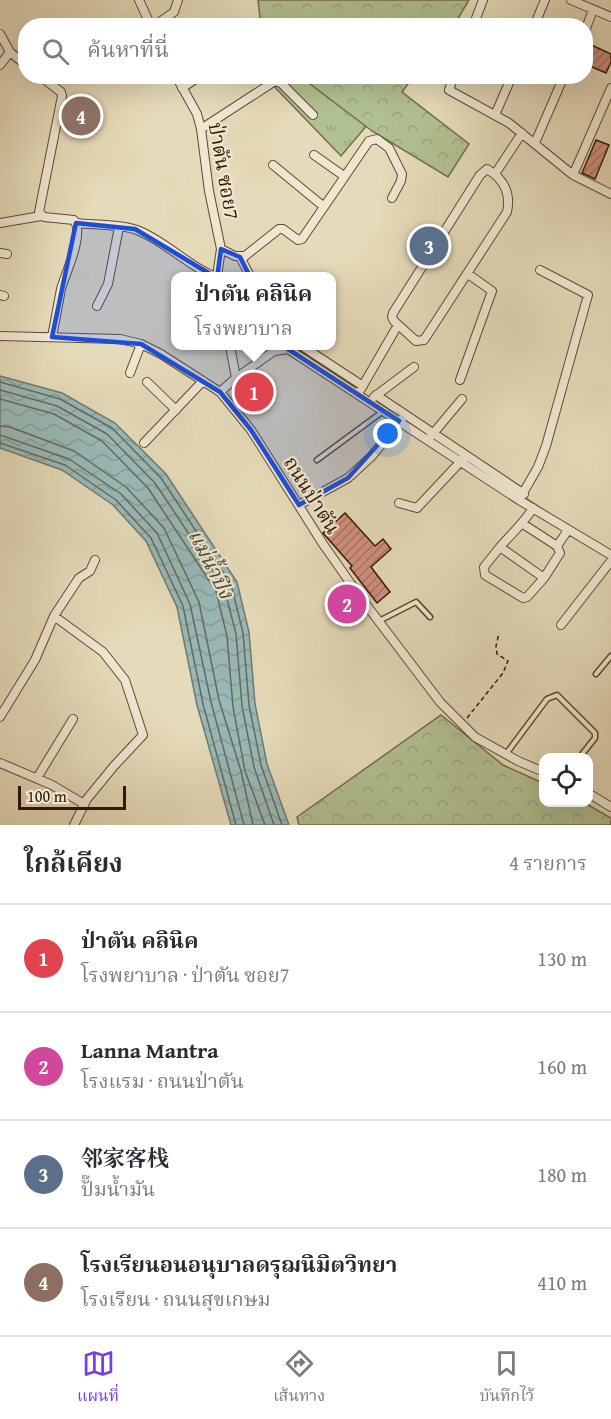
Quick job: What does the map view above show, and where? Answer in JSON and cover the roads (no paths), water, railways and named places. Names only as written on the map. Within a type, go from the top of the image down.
[{"type":"street","points":[[139,0],[148,18]]},
{"type":"street","points":[[165,18],[174,12],[178,0]]},
{"type":"street","points":[[476,18],[483,0]]},
{"type":"street","points":[[537,18],[545,0]]},
{"type":"street","points":[[571,0],[611,17]]},
{"type":"street","points":[[589,18],[593,10]]},
{"type":"street","points":[[0,34],[10,52],[18,58]]},
{"type":"street","points":[[0,64],[10,52]]},
{"type":"street","points":[[43,216],[38,209],[62,96],[50,84]]},
{"type":"street","name":"ป่าตัน ซอย7","points":[[180,84],[197,114],[201,129],[209,191],[221,249],[216,272]]},
{"type":"street","points":[[182,88],[188,84]]},
{"type":"street","points":[[201,129],[270,84]]},
{"type":"street","points":[[282,84],[313,115]]},
{"type":"street","points":[[451,84],[449,90],[495,115],[522,133],[573,175],[611,194]]},
{"type":"street","points":[[495,115],[509,84]]},
{"type":"street","points":[[535,143],[561,84]]},
{"type":"street","points":[[573,175],[611,88]]},
{"type":"street","points":[[495,174],[522,133]]},
{"type":"street","points":[[221,249],[240,257],[245,256],[283,229],[298,240],[302,239],[369,141],[377,140],[389,148],[402,174],[392,198]]},
{"type":"street","points":[[314,155],[344,176]]},
{"type":"street","points":[[273,165],[323,206]]},
{"type":"street","points":[[487,170],[495,174],[504,183],[509,202],[507,212],[424,340],[416,340],[392,317],[480,175],[487,170]]},
{"type":"street","points":[[0,223],[43,216],[74,220],[76,223],[135,229],[153,238],[204,272]]},
{"type":"street","points":[[52,337],[62,288],[73,254],[76,223]]},
{"type":"street","points":[[97,306],[108,284],[119,227]]},
{"type":"street","points":[[240,257],[248,272]]},
{"type":"street","points":[[521,497],[538,467],[546,446],[588,295],[540,270]]},
{"type":"street","points":[[460,380],[492,291],[468,274]]},
{"type":"street","points":[[358,394],[395,330]]},
{"type":"street","name":"ถนนป่าตัน","points":[[0,336],[120,339],[141,344],[161,354],[220,392],[251,430],[329,553],[440,702],[476,737],[539,770]]},
{"type":"street","points":[[130,373],[141,344]]},
{"type":"street","points":[[231,350],[236,378]]},
{"type":"street","points":[[220,392],[236,378],[278,350]]},
{"type":"street","points":[[293,350],[399,421],[431,436]]},
{"type":"street","points":[[309,350],[363,386]]},
{"type":"street","points":[[368,401],[414,367]]},
{"type":"street","points":[[332,378],[337,369]]},
{"type":"street","points":[[144,442],[203,381]]},
{"type":"street","points":[[147,382],[176,410]]},
{"type":"street","points":[[376,395],[406,415],[431,436],[521,497],[533,508],[611,555]]},
{"type":"street","points":[[431,436],[462,399]]},
{"type":"street","points":[[299,505],[348,478],[372,456],[406,415]]},
{"type":"street","points":[[399,503],[417,508],[463,458]]},
{"type":"street","points":[[524,524],[557,546],[560,553],[544,578],[527,597],[523,598],[485,575],[484,567],[516,528],[524,524],[533,508]]},
{"type":"street","points":[[557,546],[566,533]]},
{"type":"street","points":[[500,547],[544,578]]},
{"type":"street","points":[[0,717],[35,660],[54,616],[80,578],[90,572],[94,560]]},
{"type":"street","points":[[561,625],[611,561]]},
{"type":"street","points":[[54,616],[103,652],[125,680],[143,735],[114,766],[84,804],[74,825]]},
{"type":"street","points":[[37,778],[73,719]]},
{"type":"street","points":[[0,763],[37,778],[84,804]]},
{"type":"street","points":[[593,796],[611,807]]},
{"type":"lane","points":[[317,460],[384,411]]},
{"type":"lane","points":[[379,621],[416,602],[430,617]]},
{"type":"lane","points":[[596,674],[611,656]]},
{"type":"lane","points":[[506,754],[547,699],[557,695],[595,733],[595,738],[583,753]]},
{"type":"water","name":"แม่น้ำปิง","points":[[0,376],[62,393],[115,423],[166,474],[237,582],[249,632],[255,704],[267,764],[289,825],[231,825],[197,705],[177,607],[146,541],[113,505],[62,470],[0,448]]},
{"type":"waterway","points":[[524,497],[549,514]]},
{"type":"place","name":"โรงเรียนอนอนุบาลดรุฌนิมิตวิทยา","points":[[81,116]]},
{"type":"place","name":"邻家客栈","points":[[429,246]]},
{"type":"place","name":"ป่าตัน คลินิค","points":[[254,392]]},
{"type":"place","name":"Lanna Mantra","points":[[347,604]]}]
